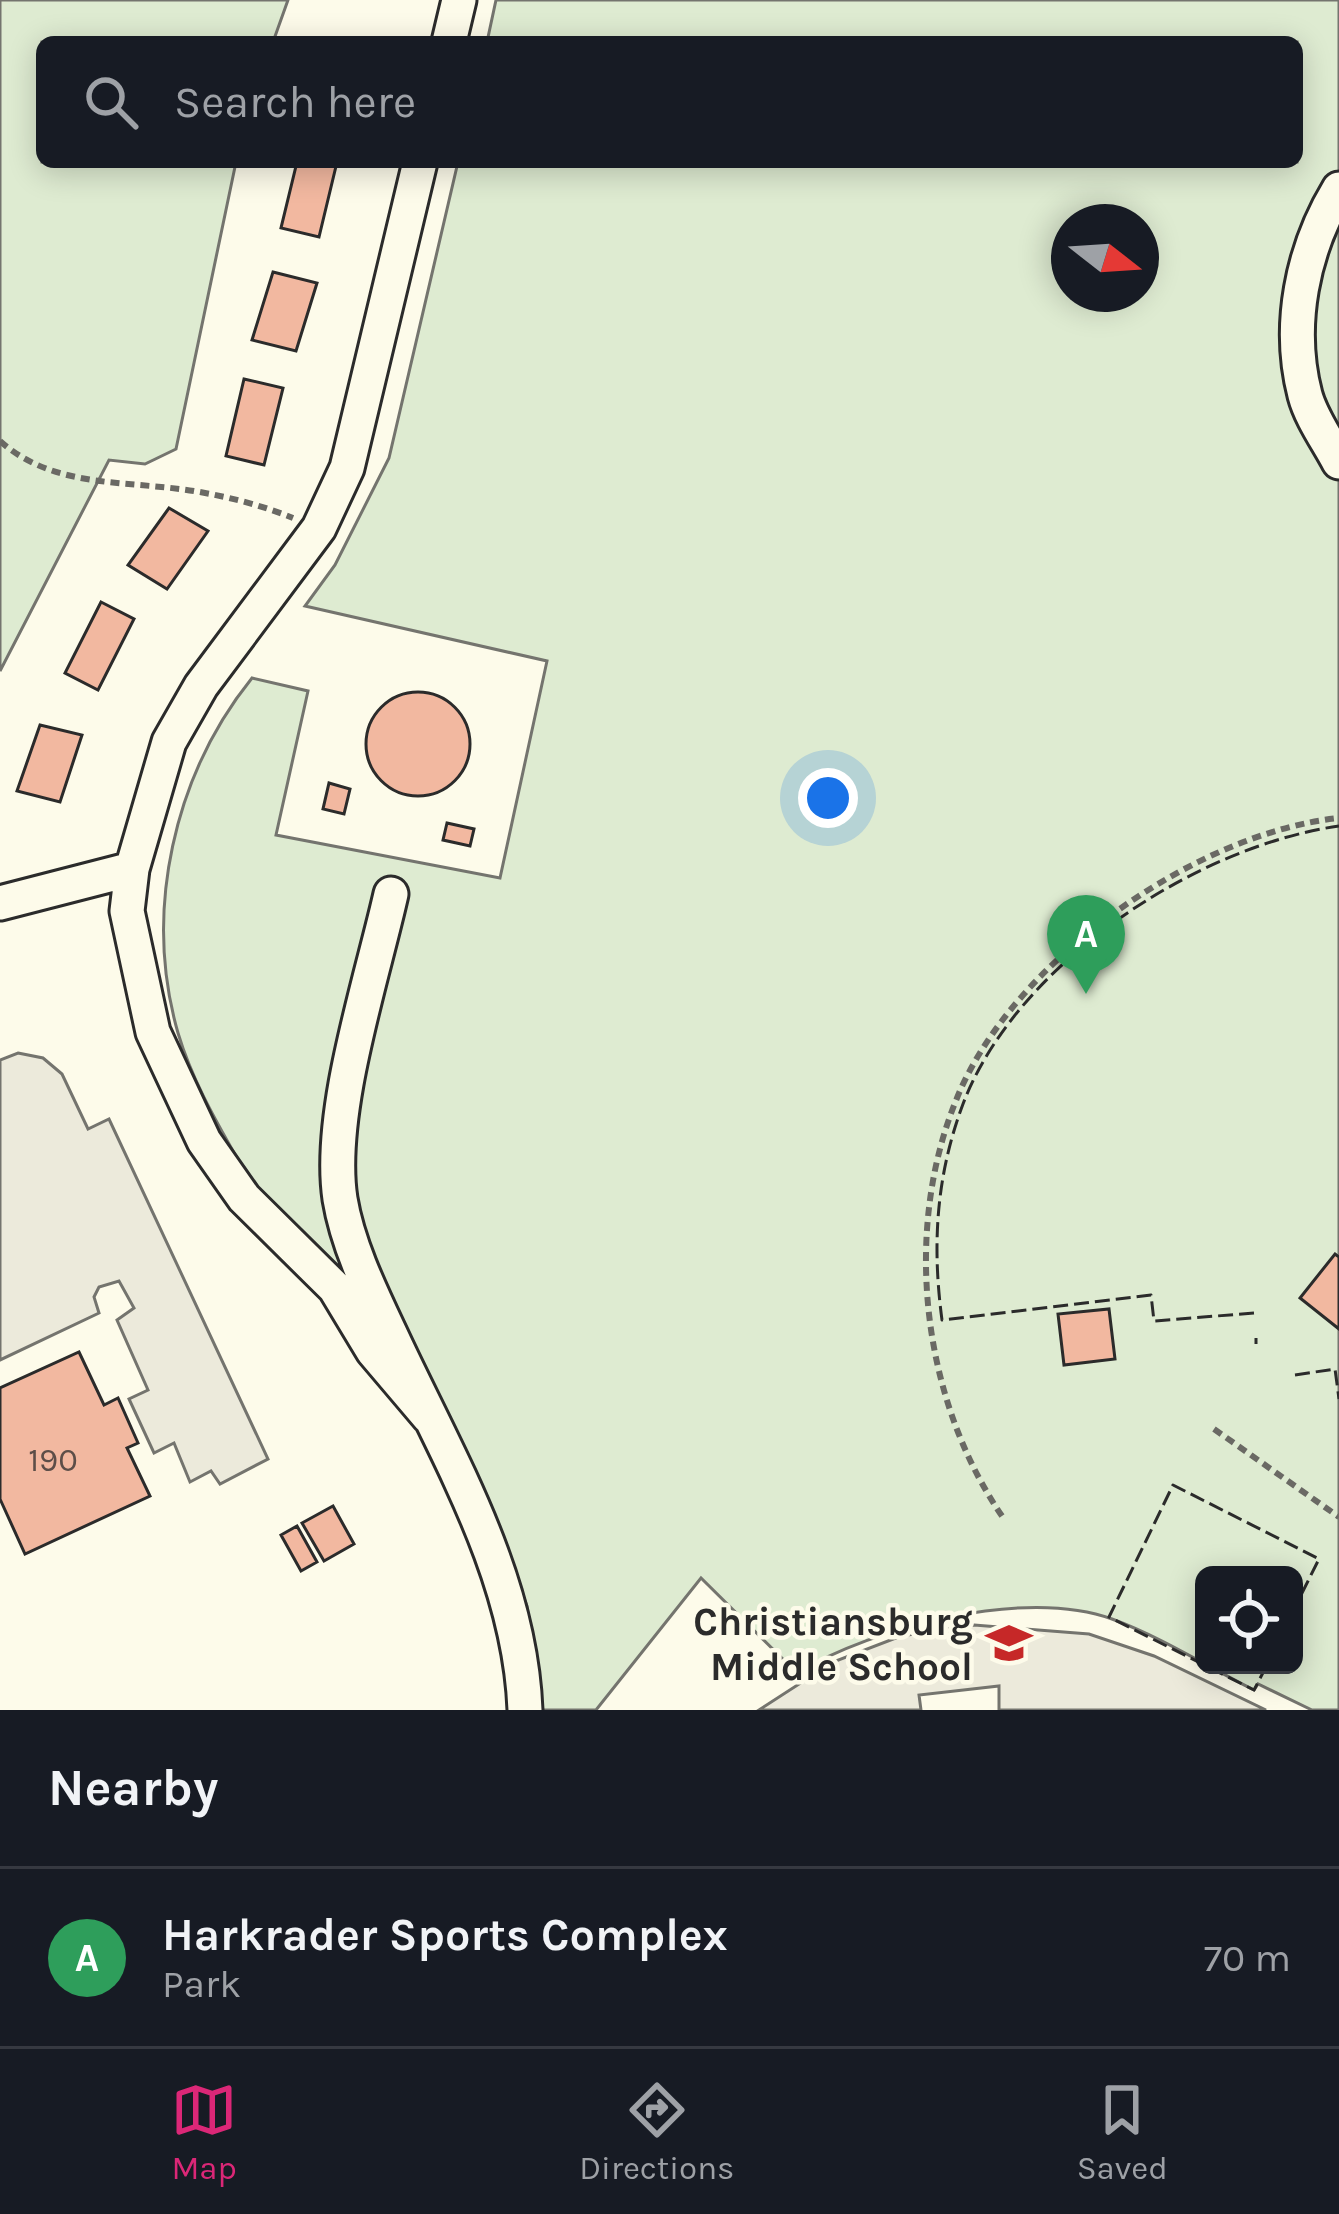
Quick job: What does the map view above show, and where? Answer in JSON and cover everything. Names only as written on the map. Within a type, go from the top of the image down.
[{"type":"street","points":[[450,36],[459,0]]},
{"type":"street","points":[[419,168],[347,468],[319,528],[201,686],[169,742],[132,869],[127,911],[153,1032],[185,1108],[223,1172],[319,1270],[373,1351],[429,1417]]},
{"type":"street","points":[[1339,189],[1317,225],[1294,332],[1306,399],[1339,462]]},
{"type":"street","points":[[0,904],[132,869]]},
{"type":"street","points":[[392,894],[344,1101],[340,1198],[372,1295],[513,1611],[523,1658],[525,1710]]},
{"type":"path","points":[[0,441],[33,466],[60,476],[254,503],[319,528]]},
{"type":"path","points":[[1002,1516],[974,1474],[953,1428],[926,1271],[938,1158],[957,1095],[1029,992],[1122,905],[1223,849],[1267,832],[1339,818]]},
{"type":"path","points":[[1214,1429],[1339,1517]]},
{"type":"green space","points":[[0,0],[288,0],[275,36],[36,36],[36,168],[235,168],[176,449],[145,464],[109,460],[0,671]]},
{"type":"green space","points":[[496,0],[1339,0],[1339,1710],[1312,1710],[1258,1684],[1254,1690],[1224,1674],[1303,1674],[1303,1566],[1195,1566],[1195,1658],[1112,1619],[1037,1607],[994,1610],[908,1627],[797,1673],[701,1578],[596,1710],[539,1710],[527,1606],[503,1542],[237,1158],[183,1049],[168,987],[165,893],[185,801],[225,716],[252,678],[308,691],[276,835],[500,878],[547,661],[305,606],[335,565],[389,458],[457,168],[1303,168],[1303,36],[488,36]]},
{"type":"shaded area","points":[[18,1053],[43,1058],[62,1074],[88,1129],[109,1119],[268,1459],[220,1484],[211,1471],[190,1482],[174,1443],[154,1453],[129,1399],[148,1390],[117,1320],[134,1308],[119,1281],[99,1287],[94,1297],[99,1313],[0,1360],[0,1060]]},
{"type":"shaded area","points":[[974,1625],[1089,1634],[1154,1656],[1266,1710],[999,1710],[999,1686],[919,1695],[921,1710],[759,1710],[833,1662],[901,1636]]},
{"type":"building","points":[[296,168],[336,168],[319,237],[281,228]]},
{"type":"building","points":[[273,272],[317,283],[296,351],[252,340]]},
{"type":"building","points":[[244,379],[283,388],[264,465],[226,456]]},
{"type":"building","points":[[169,508],[208,531],[167,589],[128,565]]},
{"type":"building","points":[[101,602],[134,619],[98,690],[65,673]]},
{"type":"building","points":[[418,692],[438,696],[455,707],[466,724],[470,744],[466,764],[455,781],[438,792],[418,796],[398,792],[381,781],[370,764],[366,744],[370,724],[381,707],[398,696]]},
{"type":"building","points":[[40,725],[82,735],[60,802],[17,791]]},
{"type":"building","points":[[329,783],[350,789],[344,814],[323,809]]},
{"type":"building","points":[[447,823],[474,829],[470,846],[443,840]]},
{"type":"building","points":[[1335,1254],[1339,1257],[1339,1329],[1300,1298]]},
{"type":"building","points":[[1109,1309],[1115,1359],[1064,1365],[1058,1314]]},
{"type":"building","points":[[79,1352],[104,1405],[118,1398],[138,1443],[127,1448],[150,1496],[25,1554],[0,1499],[0,1388]]},
{"type":"building","points":[[333,1506],[354,1544],[324,1561],[302,1523]]},
{"type":"building","points":[[297,1526],[317,1562],[301,1571],[281,1535]]},
{"type":"fence","points":[[1254,1313],[1154,1321],[1151,1295],[942,1320],[937,1265],[942,1184],[963,1104],[989,1053],[1024,1004],[1068,960],[1117,920],[1227,858],[1339,826]]},
{"type":"fence","points":[[1256,1338],[1256,1344]]},
{"type":"fence","points":[[1295,1375],[1335,1369],[1339,1399]]},
{"type":"fence","points":[[1195,1660],[1109,1617],[1173,1485],[1319,1559],[1303,1591]]},
{"type":"fence","points":[[1222,1674],[1254,1690],[1262,1674]]},
{"type":"place","name":"Harkrader Sports Complex","points":[[1086,994]]},
{"type":"place","name":"Christiansburg Middle School","points":[[1009,1643]]}]
